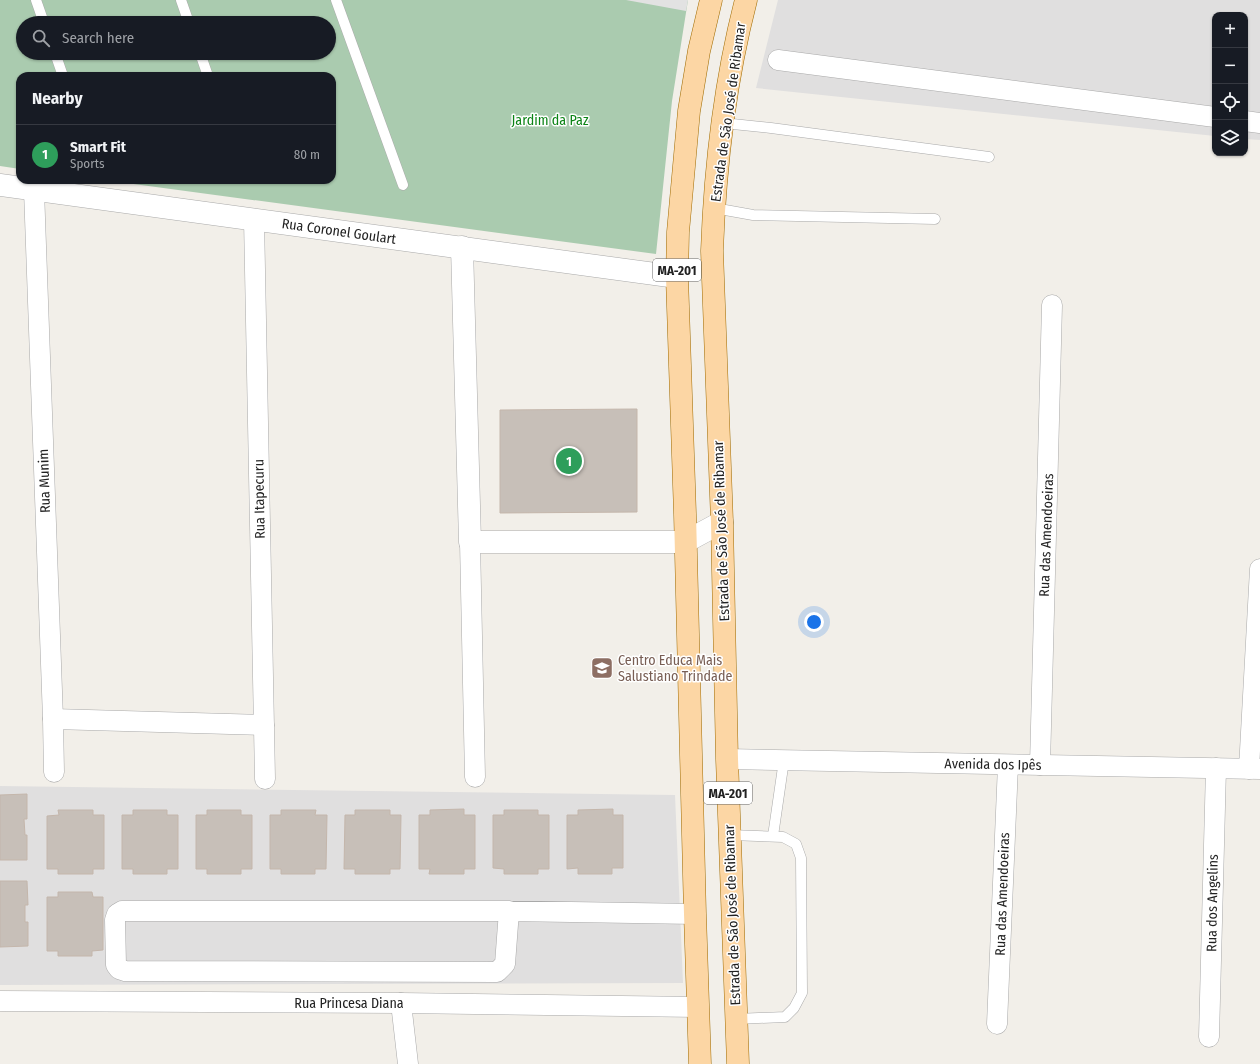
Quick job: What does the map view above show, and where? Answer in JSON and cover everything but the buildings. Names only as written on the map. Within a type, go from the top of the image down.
[{"type":"main road","name":"MA-201","points":[[700,1064],[677,278],[678,232],[689,112],[699,51],[711,0]]},
{"type":"main road","name":"Estrada de São José de Ribamar","points":[[738,1064],[727,759],[722,522],[712,251],[714,208],[723,122],[729,79],[746,0]]},
{"type":"street","points":[[778,60],[1212,117]]},
{"type":"street","points":[[1248,121],[1260,123]]},
{"type":"street","name":"Rua Coronel Goulart","points":[[0,185],[462,247],[677,278]]},
{"type":"street","name":"Rua Munim","points":[[34,190],[54,772]]},
{"type":"street","name":"Rua Itapecuru","points":[[254,219],[265,779]]},
{"type":"street","points":[[462,247],[475,777]]},
{"type":"street","name":"Rua das Amendoeiras","points":[[1040,765],[1052,305]]},
{"type":"street","points":[[470,542],[685,542],[722,522]]},
{"type":"street","points":[[1255,769],[1260,569]]},
{"type":"street","points":[[53,719],[264,725]]},
{"type":"street","name":"Avenida dos Ipês","points":[[727,759],[1255,769]]},
{"type":"street","name":"Rua das Amendoeiras","points":[[997,1024],[1008,764]]},
{"type":"street","name":"Rua dos Angelins","points":[[1209,1037],[1216,768]]},
{"type":"street","points":[[509,910],[505,964],[497,972],[125,971],[119,969],[116,965],[115,920],[117,914],[122,911],[509,910],[695,914]]},
{"type":"street","name":"Rua Princesa Diana","points":[[0,1001],[401,1003],[698,1007]]},
{"type":"street","points":[[401,1003],[408,1064]]},
{"type":"lane","points":[[36,0],[42,16]]},
{"type":"lane","points":[[181,0],[187,16]]},
{"type":"lane","points":[[336,0],[403,185]]},
{"type":"lane","points":[[57,60],[62,72]]},
{"type":"lane","points":[[202,60],[207,72]]},
{"type":"lane","points":[[723,122],[989,157]]},
{"type":"lane","points":[[714,208],[753,215],[934,218]]},
{"type":"lane","points":[[773,836],[784,760]]},
{"type":"lane","points":[[730,835],[783,837],[796,844],[801,858],[802,993],[794,1008],[785,1017],[736,1019]]},
{"type":"shaded area","points":[[626,0],[688,0],[686,11]]},
{"type":"shaded area","points":[[778,0],[1260,0],[1260,140],[1248,139],[1248,12],[1212,12],[1212,136],[756,88]]},
{"type":"shaded area","points":[[0,786],[675,795],[683,983],[0,985]]},
{"type":"green space","name":"Jardim da Paz","points":[[0,0],[688,0],[672,101],[656,254],[134,184],[336,184],[336,72],[16,72],[16,168],[0,166]]},
{"type":"place","name":"Smart Fit","points":[[569,461]]},
{"type":"place","name":"Centro Educa Mais Salustiano Trindade","points":[[602,668]]}]
